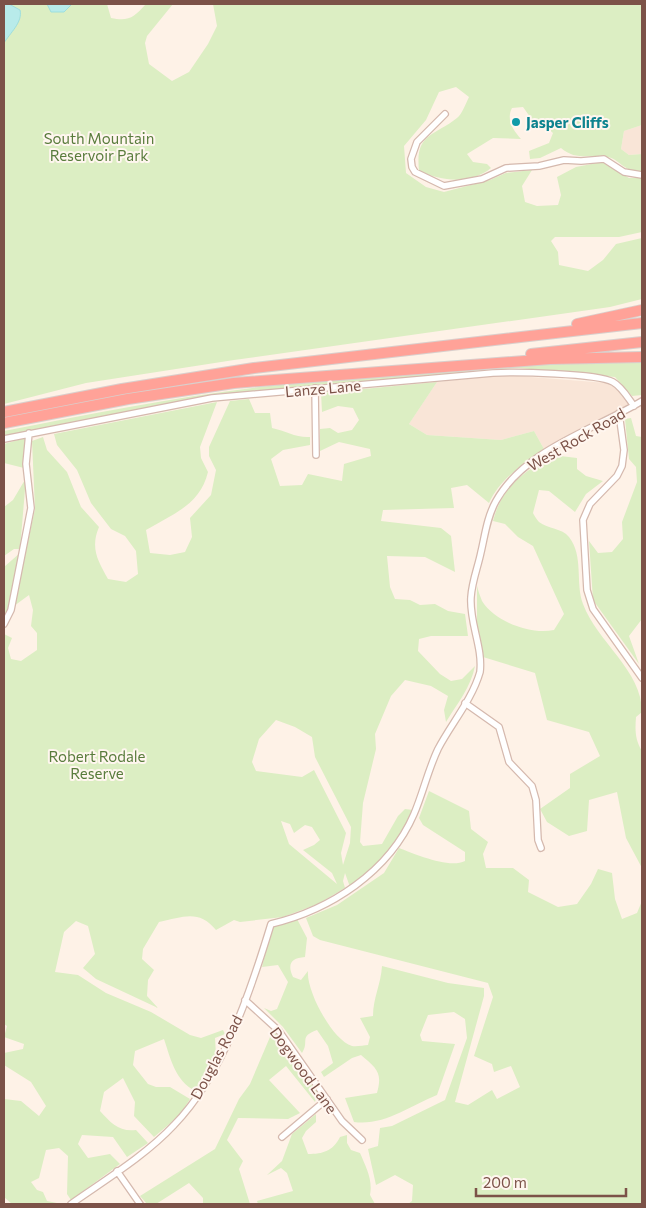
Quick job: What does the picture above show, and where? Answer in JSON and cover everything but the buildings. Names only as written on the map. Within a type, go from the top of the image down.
[{"type":"highway","points":[[4,412],[122,388],[350,355],[551,329],[642,310]]},
{"type":"highway","points":[[350,355],[642,323]]},
{"type":"highway","points":[[331,375],[642,342]]},
{"type":"highway","points":[[4,423],[128,399],[234,382],[550,359],[642,357]]},
{"type":"street","points":[[445,114],[426,130],[414,147],[411,164],[416,172],[444,186],[482,179],[506,168],[539,166],[559,160],[581,161],[600,159],[608,161],[624,172],[642,175]]},
{"type":"street","name":"Lanze Lane","points":[[4,439],[29,432],[84,425],[212,398],[493,373],[527,372],[607,380],[621,389],[634,406]]},
{"type":"street","points":[[315,388],[316,454]]},
{"type":"street","name":"West Rock Road","points":[[256,975],[271,924],[304,914],[339,898],[370,874],[395,844],[412,819],[432,763],[478,678],[480,666],[472,620],[472,587],[488,522],[495,502],[514,477],[537,459],[642,400]]},
{"type":"street","points":[[619,413],[624,450],[622,466],[617,476],[590,504],[583,520],[587,590],[593,609],[642,678]]},
{"type":"street","points":[[4,624],[11,610],[31,508],[26,464],[29,432]]},
{"type":"street","points":[[465,702],[499,727],[509,762],[532,786],[536,800],[538,840],[541,848]]},
{"type":"street","name":"Douglas Road","points":[[71,1204],[165,1134],[196,1099],[213,1070],[256,975]]},
{"type":"street","name":"Dogwood Lane","points":[[245,1000],[284,1038],[346,1126],[362,1140]]},
{"type":"street","points":[[282,1136],[327,1099]]},
{"type":"street","points":[[117,1171],[140,1204]]},
{"type":"shaded area","points":[[642,125],[642,154],[629,155],[621,149],[624,131]]},
{"type":"shaded area","points":[[506,375],[607,383],[619,390],[629,404],[544,449],[534,431],[501,440],[427,435],[409,424],[437,382]]},
{"type":"green space","name":"South Mountain Reservoir Park","points":[[4,4],[107,4],[111,18],[127,19],[146,4],[173,4],[147,36],[145,43],[149,64],[172,81],[189,72],[208,44],[217,26],[213,4],[642,4],[642,125],[624,131],[621,149],[629,155],[642,154],[642,172],[630,170],[611,158],[577,156],[561,148],[540,158],[530,159],[529,151],[549,143],[553,133],[546,127],[538,128],[523,107],[512,108],[510,112],[510,121],[521,139],[493,138],[467,154],[473,162],[487,164],[491,168],[483,173],[474,177],[456,180],[437,177],[419,171],[418,159],[420,149],[427,137],[459,116],[469,97],[456,87],[439,92],[426,120],[404,146],[406,173],[426,187],[444,192],[490,180],[506,173],[532,170],[522,186],[525,202],[537,206],[558,205],[561,195],[557,177],[576,167],[602,162],[629,178],[642,178],[642,232],[619,237],[555,237],[551,241],[558,252],[559,265],[588,271],[603,260],[616,244],[642,238],[642,299],[610,307],[234,360],[86,383],[4,404]]},
{"type":"green space","points":[[642,361],[642,395],[632,396],[615,377],[519,368],[501,369],[232,394],[63,427],[29,431],[29,435],[4,442],[4,431],[136,406],[236,390],[408,372],[502,366]]},
{"type":"green space","name":"Robert Rodale Reserve","points":[[437,382],[409,424],[427,435],[501,440],[534,431],[544,449],[520,466],[506,479],[489,503],[467,485],[451,488],[454,508],[383,510],[381,521],[441,528],[451,536],[455,572],[425,557],[387,556],[390,587],[395,599],[410,600],[420,605],[435,604],[448,611],[465,614],[468,636],[431,636],[419,639],[418,651],[440,674],[451,681],[462,679],[475,666],[473,674],[463,695],[446,722],[444,710],[448,696],[431,686],[405,680],[391,696],[375,734],[376,749],[363,803],[360,842],[363,846],[382,844],[398,816],[405,809],[413,810],[402,832],[387,852],[350,887],[345,873],[343,881],[345,888],[318,904],[283,917],[240,922],[234,920],[216,930],[203,919],[190,916],[159,922],[143,949],[142,959],[154,970],[148,980],[147,996],[158,1008],[96,979],[83,968],[95,954],[88,926],[76,921],[64,932],[55,972],[78,975],[106,993],[151,1012],[190,1035],[201,1038],[223,1030],[225,1034],[215,1038],[216,1055],[195,1091],[178,1075],[164,1039],[135,1051],[133,1065],[148,1084],[156,1087],[170,1087],[190,1099],[180,1115],[154,1137],[134,1116],[135,1102],[123,1078],[104,1092],[100,1111],[120,1128],[136,1130],[148,1143],[127,1157],[113,1137],[82,1135],[78,1144],[88,1158],[110,1154],[120,1164],[71,1200],[67,1194],[68,1156],[59,1148],[46,1150],[39,1178],[31,1182],[37,1190],[43,1192],[47,1201],[62,1204],[12,1204],[4,1197],[4,1099],[21,1101],[39,1116],[46,1106],[31,1082],[4,1065],[4,1053],[23,1049],[24,1044],[4,1037],[7,1026],[4,1024],[4,634],[12,638],[8,648],[11,659],[21,661],[37,650],[37,633],[31,626],[33,610],[29,595],[14,606],[35,509],[32,441],[43,437],[47,450],[67,472],[81,507],[99,527],[95,541],[96,554],[108,579],[126,582],[138,574],[136,551],[125,536],[111,529],[91,503],[77,470],[57,445],[54,434],[217,402],[200,447],[201,458],[208,472],[199,493],[184,507],[146,530],[150,553],[170,555],[185,552],[192,537],[190,518],[211,495],[216,470],[209,456],[209,447],[230,401],[249,399],[255,413],[270,413],[272,428],[310,437],[310,445],[283,450],[271,459],[280,486],[302,485],[308,474],[342,481],[344,464],[371,456],[370,449],[339,442],[320,451],[320,429],[330,428],[338,433],[352,430],[359,420],[353,408],[338,406],[322,412],[321,393]],"holes":[[[276,720],[295,727],[312,737],[315,757],[351,827],[350,843],[343,865],[341,853],[346,833],[314,770],[302,777],[256,771],[252,762],[259,739]],[[281,821],[290,824],[294,833],[305,825],[312,827],[320,840],[303,850],[332,873],[337,884],[289,844]]]},
{"type":"green space","points":[[631,418],[636,436],[642,437],[642,619],[629,636],[639,664],[593,600],[589,541],[598,553],[612,552],[623,539],[622,522],[637,482],[636,467],[629,459],[625,419]]},
{"type":"green space","points":[[25,438],[24,468],[4,463],[4,444]]},
{"type":"green space","points":[[552,455],[577,458],[577,469],[586,476],[603,481],[586,494],[575,512],[549,491],[539,490],[533,513],[538,521],[566,534],[574,544],[583,604],[598,631],[627,669],[640,697],[642,712],[636,717],[636,726],[637,739],[642,751],[642,868],[626,838],[617,792],[589,800],[587,831],[569,836],[547,822],[540,809],[570,788],[570,774],[600,756],[589,732],[547,720],[535,673],[483,657],[477,625],[477,586],[482,601],[488,608],[504,621],[525,629],[535,631],[554,630],[564,614],[533,546],[518,537],[505,524],[493,521],[502,498],[508,489],[532,468]]},
{"type":"green space","points":[[26,478],[20,549],[14,549],[4,556],[4,507],[13,500]]},
{"type":"green space","points":[[20,553],[7,614],[4,619],[4,567]]},
{"type":"green space","points":[[429,791],[469,811],[471,829],[488,842],[483,854],[486,868],[513,868],[529,880],[528,892],[558,907],[577,904],[591,884],[598,869],[612,873],[615,899],[622,919],[637,913],[642,901],[642,1204],[408,1204],[412,1201],[413,1185],[395,1175],[376,1185],[368,1149],[378,1146],[380,1128],[392,1126],[445,1100],[467,1038],[465,1019],[454,1012],[428,1015],[420,1035],[422,1041],[455,1044],[437,1095],[386,1118],[376,1121],[354,1122],[345,1098],[377,1093],[379,1075],[374,1067],[361,1055],[352,1058],[324,1077],[321,1072],[333,1063],[328,1046],[317,1030],[306,1037],[302,1053],[283,1027],[264,1008],[271,1011],[277,1009],[288,982],[278,965],[262,967],[272,926],[297,919],[307,938],[305,957],[293,960],[290,965],[291,972],[293,977],[301,980],[308,971],[311,990],[322,1013],[329,1025],[344,1042],[352,1046],[368,1045],[370,1037],[360,1018],[373,1016],[382,966],[448,983],[484,988],[484,996],[455,1102],[468,1105],[492,1090],[497,1099],[520,1087],[511,1066],[494,1072],[492,1064],[474,1056],[493,997],[488,983],[320,940],[313,936],[306,918],[337,905],[384,873],[399,848],[441,862],[458,863],[465,861],[465,852],[423,825],[419,818]]},
{"type":"green space","points":[[273,1030],[318,1092],[315,1102],[286,1066],[269,1080],[300,1113],[288,1119],[238,1118],[227,1140],[243,1161],[239,1169],[250,1204],[203,1204],[203,1198],[189,1183],[156,1204],[147,1204],[140,1196],[215,1149],[239,1099],[250,1084]]},
{"type":"green space","points":[[316,1114],[316,1122],[306,1131],[302,1138],[308,1154],[327,1151],[334,1146],[340,1137],[347,1135],[347,1143],[351,1150],[360,1153],[365,1163],[370,1179],[370,1195],[375,1204],[258,1204],[257,1201],[293,1191],[287,1173],[281,1168],[267,1175],[282,1161],[292,1134]]},
{"type":"water","points":[[4,4],[9,4],[20,10],[20,19],[4,43]]},
{"type":"water","points":[[47,4],[72,4],[64,12],[51,12]]},
{"type":"place","name":"Jasper Cliffs","points":[[516,122]]}]
